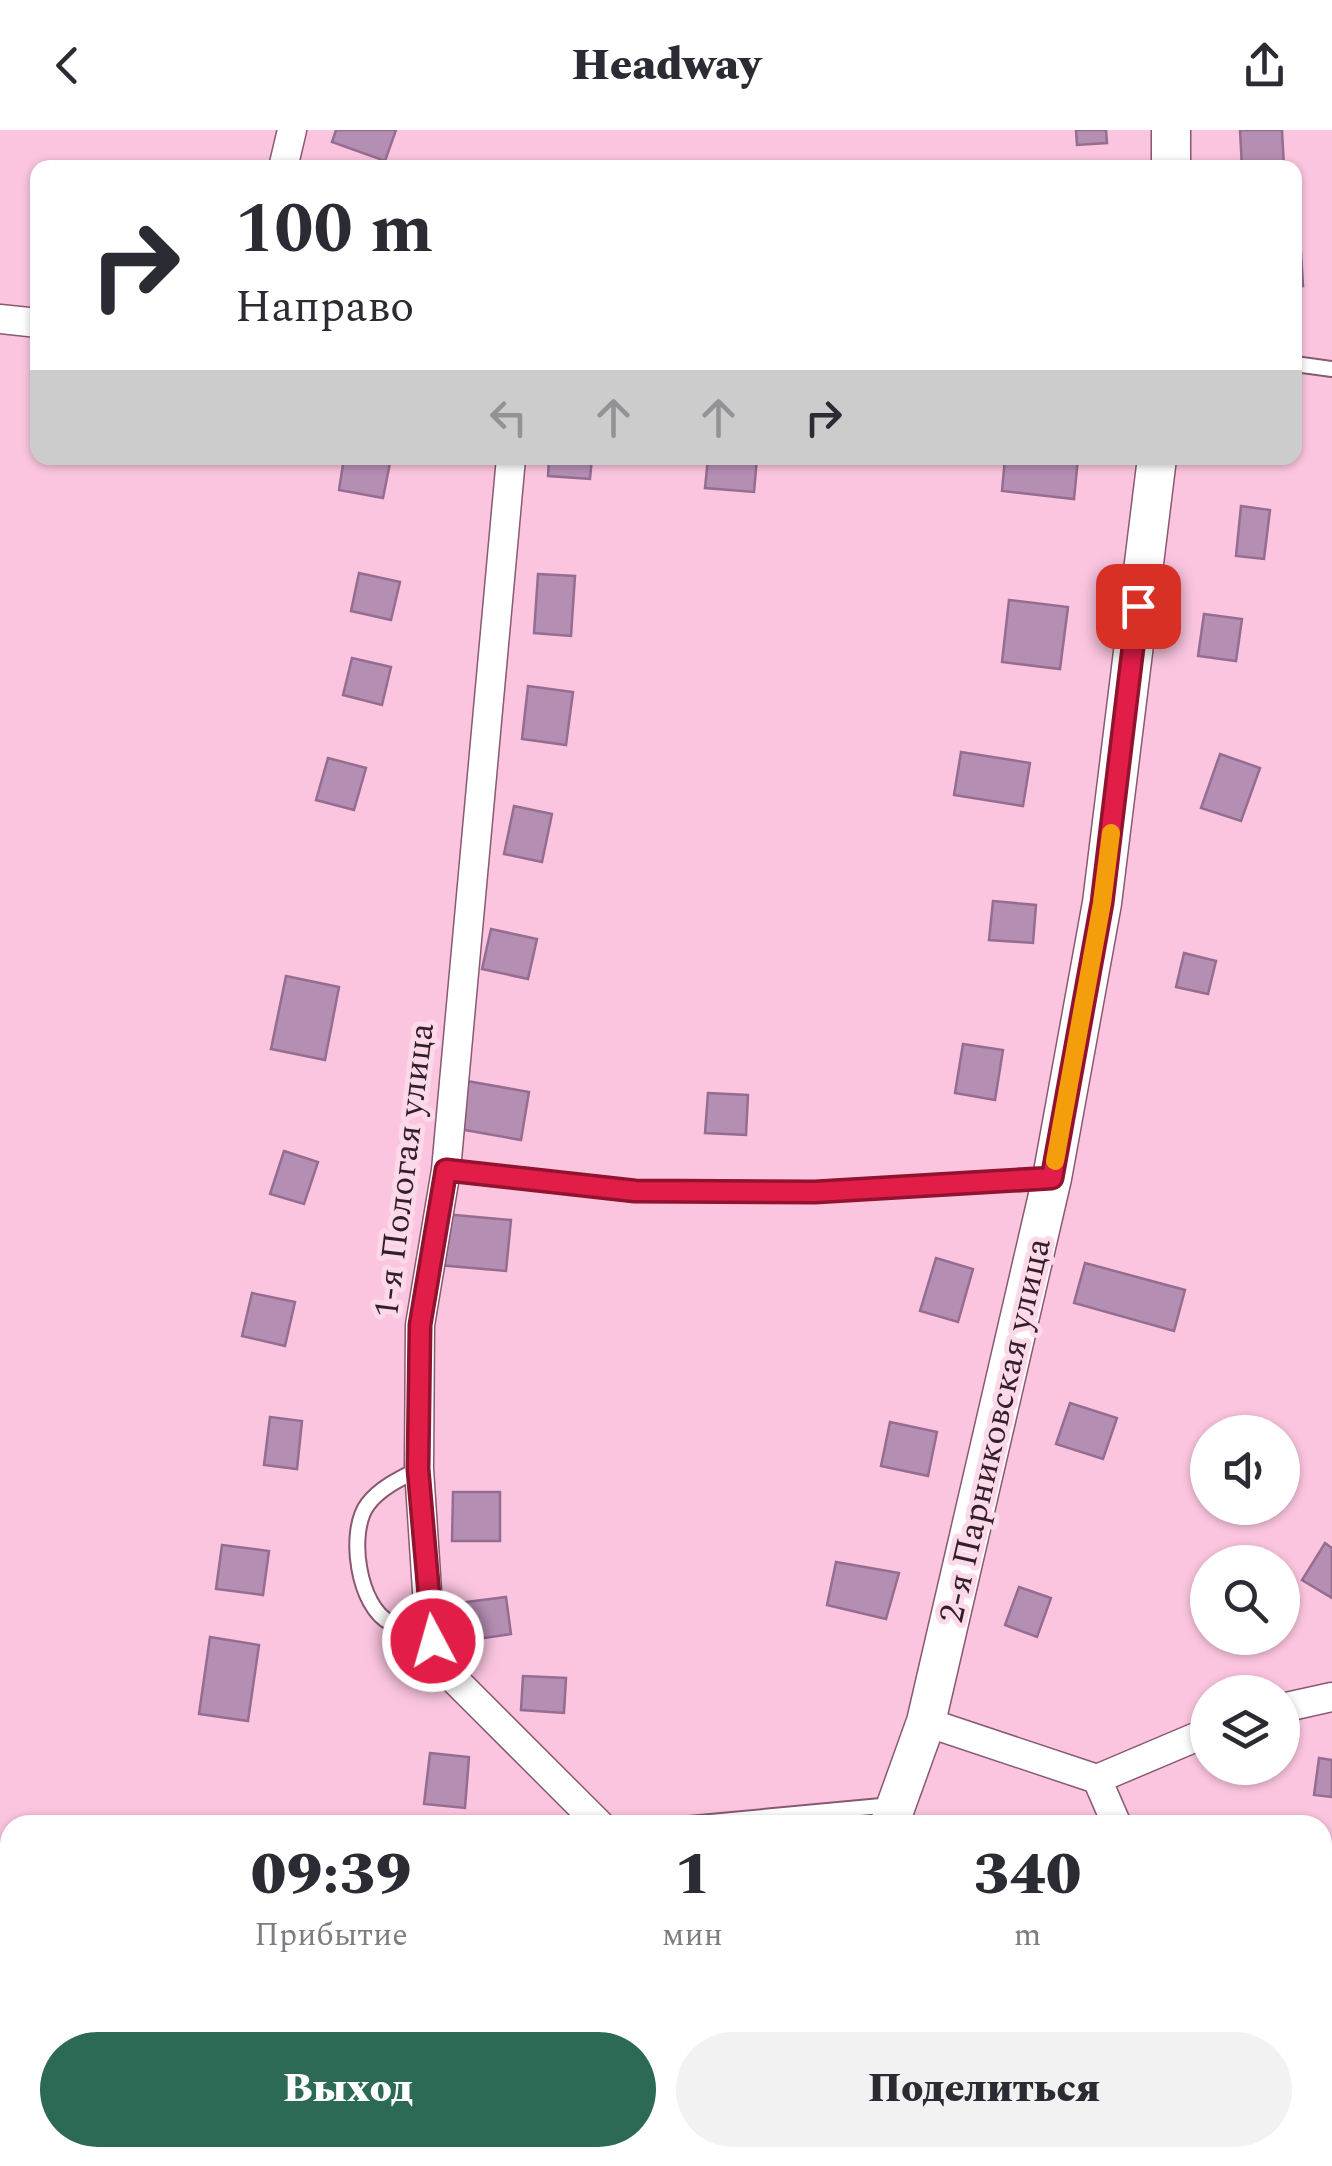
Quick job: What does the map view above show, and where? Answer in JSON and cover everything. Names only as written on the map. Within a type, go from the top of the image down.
[{"type":"street","points":[[284,160],[292,130]]},
{"type":"street","points":[[1171,130],[1171,160]]},
{"type":"street","points":[[0,319],[30,322]]},
{"type":"street","name":"1-я Пологая улица","points":[[510,465],[446,1170],[420,1325],[418,1469],[429,1621],[436,1661],[590,1815]]},
{"type":"street","name":"2-я Парниковская улица","points":[[893,1815],[926,1722],[1052,1178],[1102,903],[1156,465]]},
{"type":"street","points":[[1300,1704],[1332,1697]]},
{"type":"street","points":[[926,1722],[1097,1778],[1190,1739]]},
{"type":"street","points":[[1097,1778],[1113,1815]]},
{"type":"lane","points":[[1302,365],[1332,369]]},
{"type":"lane","points":[[446,1170],[635,1191],[815,1192],[1052,1178]]},
{"type":"lane","points":[[418,1469],[392,1483],[367,1505],[356,1534],[359,1566],[372,1605],[392,1623],[414,1625],[429,1621]]},
{"type":"building","points":[[336,130],[396,130],[385,160],[332,142]]},
{"type":"building","points":[[1076,130],[1106,130],[1107,143],[1077,145]]},
{"type":"building","points":[[1240,130],[1282,130],[1284,160],[1242,160]]},
{"type":"building","points":[[343,465],[390,465],[383,498],[339,490]]},
{"type":"building","points":[[549,465],[591,465],[590,479],[548,476]]},
{"type":"building","points":[[707,465],[756,465],[754,492],[705,488]]},
{"type":"building","points":[[1004,465],[1077,465],[1074,499],[1002,491]]},
{"type":"building","points":[[1241,506],[1270,510],[1264,559],[1236,556]]},
{"type":"building","points":[[359,573],[400,582],[391,620],[351,611]]},
{"type":"building","points":[[538,574],[575,576],[571,636],[534,633]]},
{"type":"building","points":[[1009,600],[1068,607],[1060,669],[1002,662]]},
{"type":"building","points":[[1204,614],[1242,619],[1236,661],[1198,656]]},
{"type":"building","points":[[352,658],[391,667],[382,705],[343,695]]},
{"type":"building","points":[[528,686],[573,692],[566,745],[522,739]]},
{"type":"building","points":[[961,752],[1030,763],[1023,806],[954,795]]},
{"type":"building","points":[[1220,754],[1260,768],[1241,821],[1201,808]]},
{"type":"building","points":[[328,758],[366,768],[354,810],[316,800]]},
{"type":"building","points":[[514,806],[552,814],[542,862],[504,854]]},
{"type":"building","points":[[993,901],[1036,905],[1033,943],[989,940]]},
{"type":"building","points":[[491,929],[537,939],[528,979],[482,969]]},
{"type":"building","points":[[1184,953],[1216,961],[1208,994],[1176,987]]},
{"type":"building","points":[[286,976],[339,987],[325,1060],[271,1049]]},
{"type":"building","points":[[963,1044],[1003,1050],[995,1100],[955,1093]]},
{"type":"building","points":[[467,1081],[529,1092],[521,1140],[459,1129]]},
{"type":"building","points":[[708,1093],[748,1095],[746,1135],[705,1133]]},
{"type":"building","points":[[284,1151],[318,1162],[304,1204],[270,1194]]},
{"type":"building","points":[[444,1214],[511,1220],[506,1271],[439,1265]]},
{"type":"building","points":[[936,1258],[973,1269],[958,1322],[920,1311]]},
{"type":"building","points":[[1085,1263],[1185,1290],[1174,1331],[1074,1303]]},
{"type":"building","points":[[252,1293],[295,1302],[285,1346],[242,1336]]},
{"type":"building","points":[[1070,1403],[1117,1418],[1103,1459],[1056,1444]]},
{"type":"building","points":[[270,1417],[302,1421],[297,1469],[264,1465]]},
{"type":"building","points":[[890,1422],[937,1432],[928,1476],[881,1466]]},
{"type":"building","points":[[453,1492],[500,1492],[500,1541],[452,1541]]},
{"type":"building","points":[[1325,1543],[1332,1548],[1332,1598],[1302,1580]]},
{"type":"building","points":[[222,1545],[269,1551],[263,1595],[216,1589]]},
{"type":"building","points":[[836,1562],[899,1573],[886,1619],[827,1605]]},
{"type":"building","points":[[1019,1587],[1051,1598],[1037,1637],[1005,1625]]},
{"type":"building","points":[[506,1597],[511,1634],[463,1641],[458,1603]]},
{"type":"building","points":[[210,1637],[259,1645],[248,1721],[199,1714]]},
{"type":"building","points":[[523,1676],[566,1678],[564,1713],[521,1710]]},
{"type":"building","points":[[430,1753],[469,1757],[465,1808],[424,1804]]},
{"type":"building","points":[[1319,1758],[1332,1760],[1332,1797],[1314,1795]]},
{"type":"slow traffic","points":[[1055,1161],[1111,833]]},
{"type":"route","points":[[433,1641],[418,1469],[420,1325],[446,1170],[635,1191],[815,1192],[1052,1178],[1102,903],[1138,606]]}]
